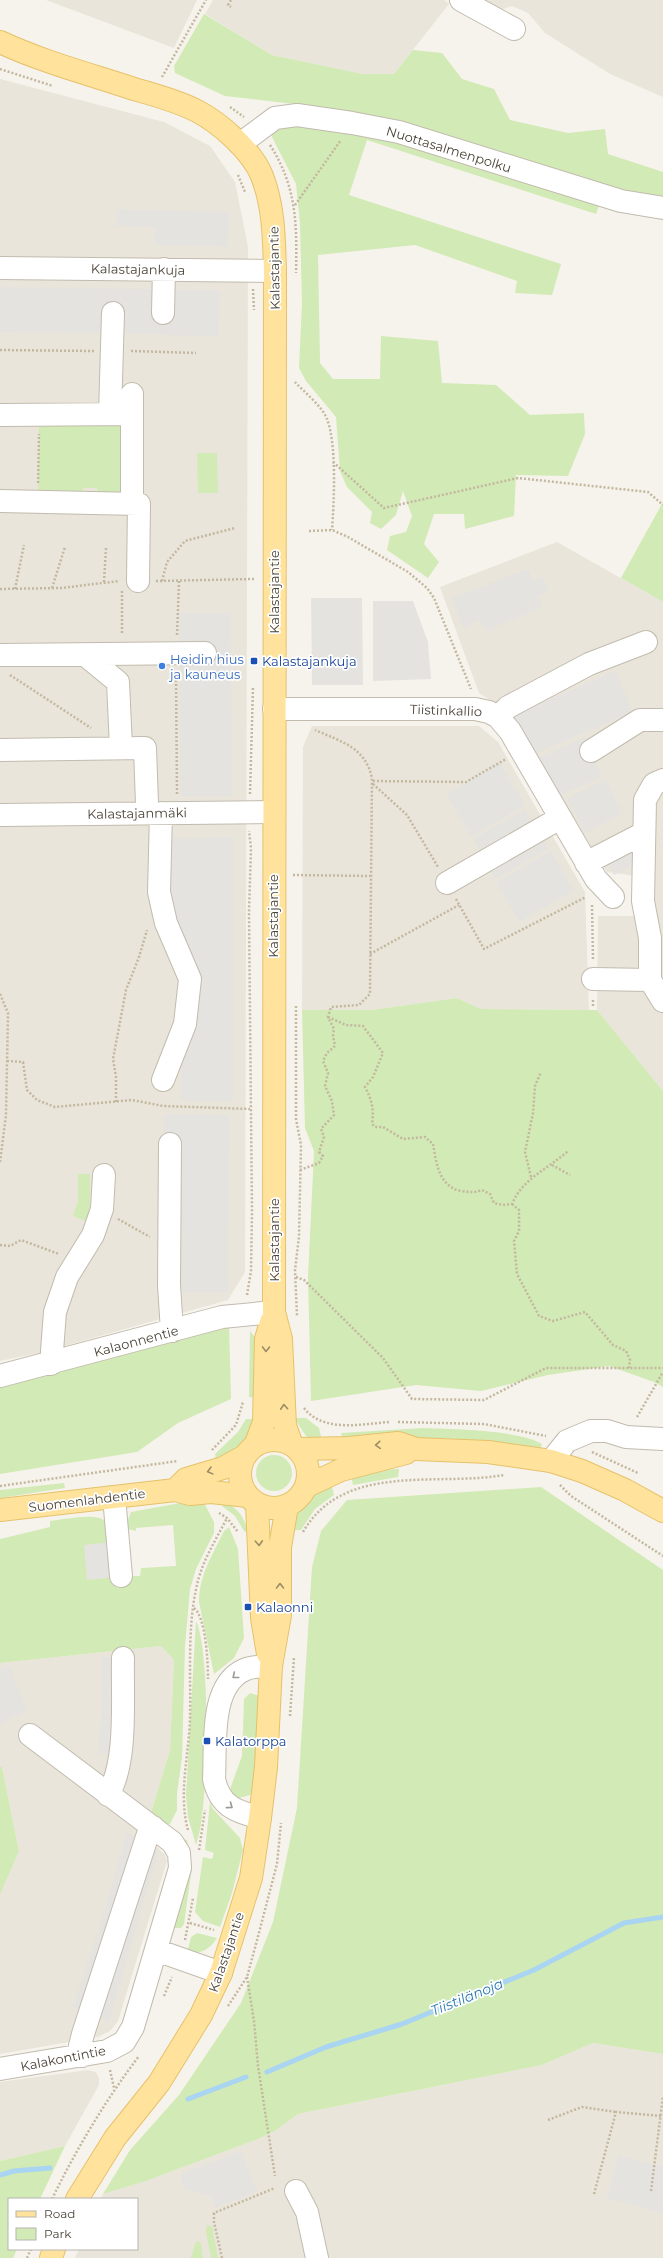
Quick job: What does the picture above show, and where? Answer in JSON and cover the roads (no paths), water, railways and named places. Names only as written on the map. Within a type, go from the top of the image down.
[{"type":"main road","name":"Kalastajantie","points":[[0,42],[27,55],[159,96],[196,110],[218,123],[240,144],[261,175],[272,208],[275,272],[273,812],[274,1312],[281,1340],[285,1426],[295,1447]]},
{"type":"main road","name":"Kalastajantie","points":[[250,1451],[264,1422],[266,1339],[274,1312]]},
{"type":"main road","points":[[175,1490],[186,1479],[223,1468],[269,1440],[284,1442],[295,1447],[348,1448],[398,1443],[416,1449],[488,1452],[551,1461],[582,1471],[618,1487],[663,1511]]},
{"type":"main road","points":[[250,1451],[242,1464],[240,1476],[243,1489],[253,1500],[272,1509],[287,1506],[299,1498],[307,1486],[308,1466],[295,1447]]},
{"type":"main road","points":[[307,1486],[341,1470],[398,1456],[416,1449]]},
{"type":"main road","name":"Suomenlahdentie","points":[[0,1510],[175,1490],[190,1494],[211,1492],[253,1500]]},
{"type":"main road","name":"Kalastajantie","points":[[253,1500],[262,1618],[271,1666]]},
{"type":"main road","name":"Kalastajantie","points":[[78,2198],[115,2138],[159,2083],[194,2027],[221,1973],[250,1878],[260,1818],[266,1767],[271,1666],[280,1616],[280,1547],[287,1506]]},
{"type":"street","points":[[461,0],[514,29]]},
{"type":"street","name":"Nuottasalmenpolku","points":[[240,144],[275,118],[297,115],[352,123],[399,132],[621,201],[663,208]]},
{"type":"street","name":"Kalastajankuja","points":[[0,268],[164,269],[275,272]]},
{"type":"street","points":[[163,313],[164,269]]},
{"type":"street","points":[[110,414],[113,313]]},
{"type":"street","points":[[0,415],[110,414],[132,404],[132,504]]},
{"type":"street","points":[[0,501],[139,504],[130,585]]},
{"type":"street","points":[[498,717],[508,707],[589,664],[646,642]]},
{"type":"street","points":[[3,664],[85,655],[122,653],[205,653]]},
{"type":"street","points":[[85,655],[118,682],[122,748]]},
{"type":"street","name":"Tiistinkallio","points":[[274,709],[475,709],[489,712],[498,717],[510,731],[596,880],[614,897]]},
{"type":"street","points":[[591,751],[640,720],[663,720]]},
{"type":"street","points":[[0,750],[145,748],[162,810],[159,892],[166,923],[190,979],[185,1024],[163,1080]]},
{"type":"street","points":[[663,780],[654,784],[645,800],[643,901],[657,938],[650,980],[663,1001]]},
{"type":"street","name":"Kalastajanmäki","points":[[0,815],[162,810],[273,812]]},
{"type":"street","points":[[447,883],[560,818]]},
{"type":"street","points":[[586,863],[644,833]]},
{"type":"street","points":[[593,979],[650,980]]},
{"type":"street","points":[[170,1144],[169,1285],[172,1331]]},
{"type":"street","points":[[51,1364],[55,1312],[67,1277],[93,1235],[102,1210],[104,1175]]},
{"type":"street","name":"Kalaonnentie","points":[[0,1376],[51,1364],[222,1317],[274,1312]]},
{"type":"street","points":[[551,1461],[567,1441],[591,1431],[607,1431],[626,1437],[663,1439]]},
{"type":"street","points":[[114,1497],[122,1576]]},
{"type":"street","points":[[108,1795],[115,1782],[120,1756],[123,1658]]},
{"type":"street","points":[[260,1818],[237,1811],[228,1805],[220,1797],[216,1788],[214,1779],[218,1706],[228,1682],[236,1674],[246,1669],[271,1666]]},
{"type":"street","points":[[30,1735],[172,1842],[179,1853],[180,1860],[178,1876],[156,1950],[221,1973]]},
{"type":"street","points":[[82,2056],[80,2046],[83,2034],[148,1834],[153,1827]]},
{"type":"street","name":"Kalakontintie","points":[[0,2069],[107,2051],[124,2042],[133,2027],[156,1950]]},
{"type":"street","points":[[286,2190],[307,2212],[317,2258]]},
{"type":"waterway","name":"Tiistilänoja","points":[[267,2072],[326,2047],[402,2024],[534,1970],[624,1923],[663,1917]]},
{"type":"waterway","name":"Tiistilänoja","points":[[188,2099],[246,2077]]},
{"type":"waterway","name":"Tiistilänoja","points":[[0,2175],[14,2171],[50,2168]]},
{"type":"place","name":"Kalastajankuja","points":[[254,661]]},
{"type":"place","name":"Heidin hius ja kauneus","points":[[162,666]]},
{"type":"place","name":"Kalaonni","points":[[248,1607]]},
{"type":"place","name":"Kalatorppa","points":[[207,1741]]}]
